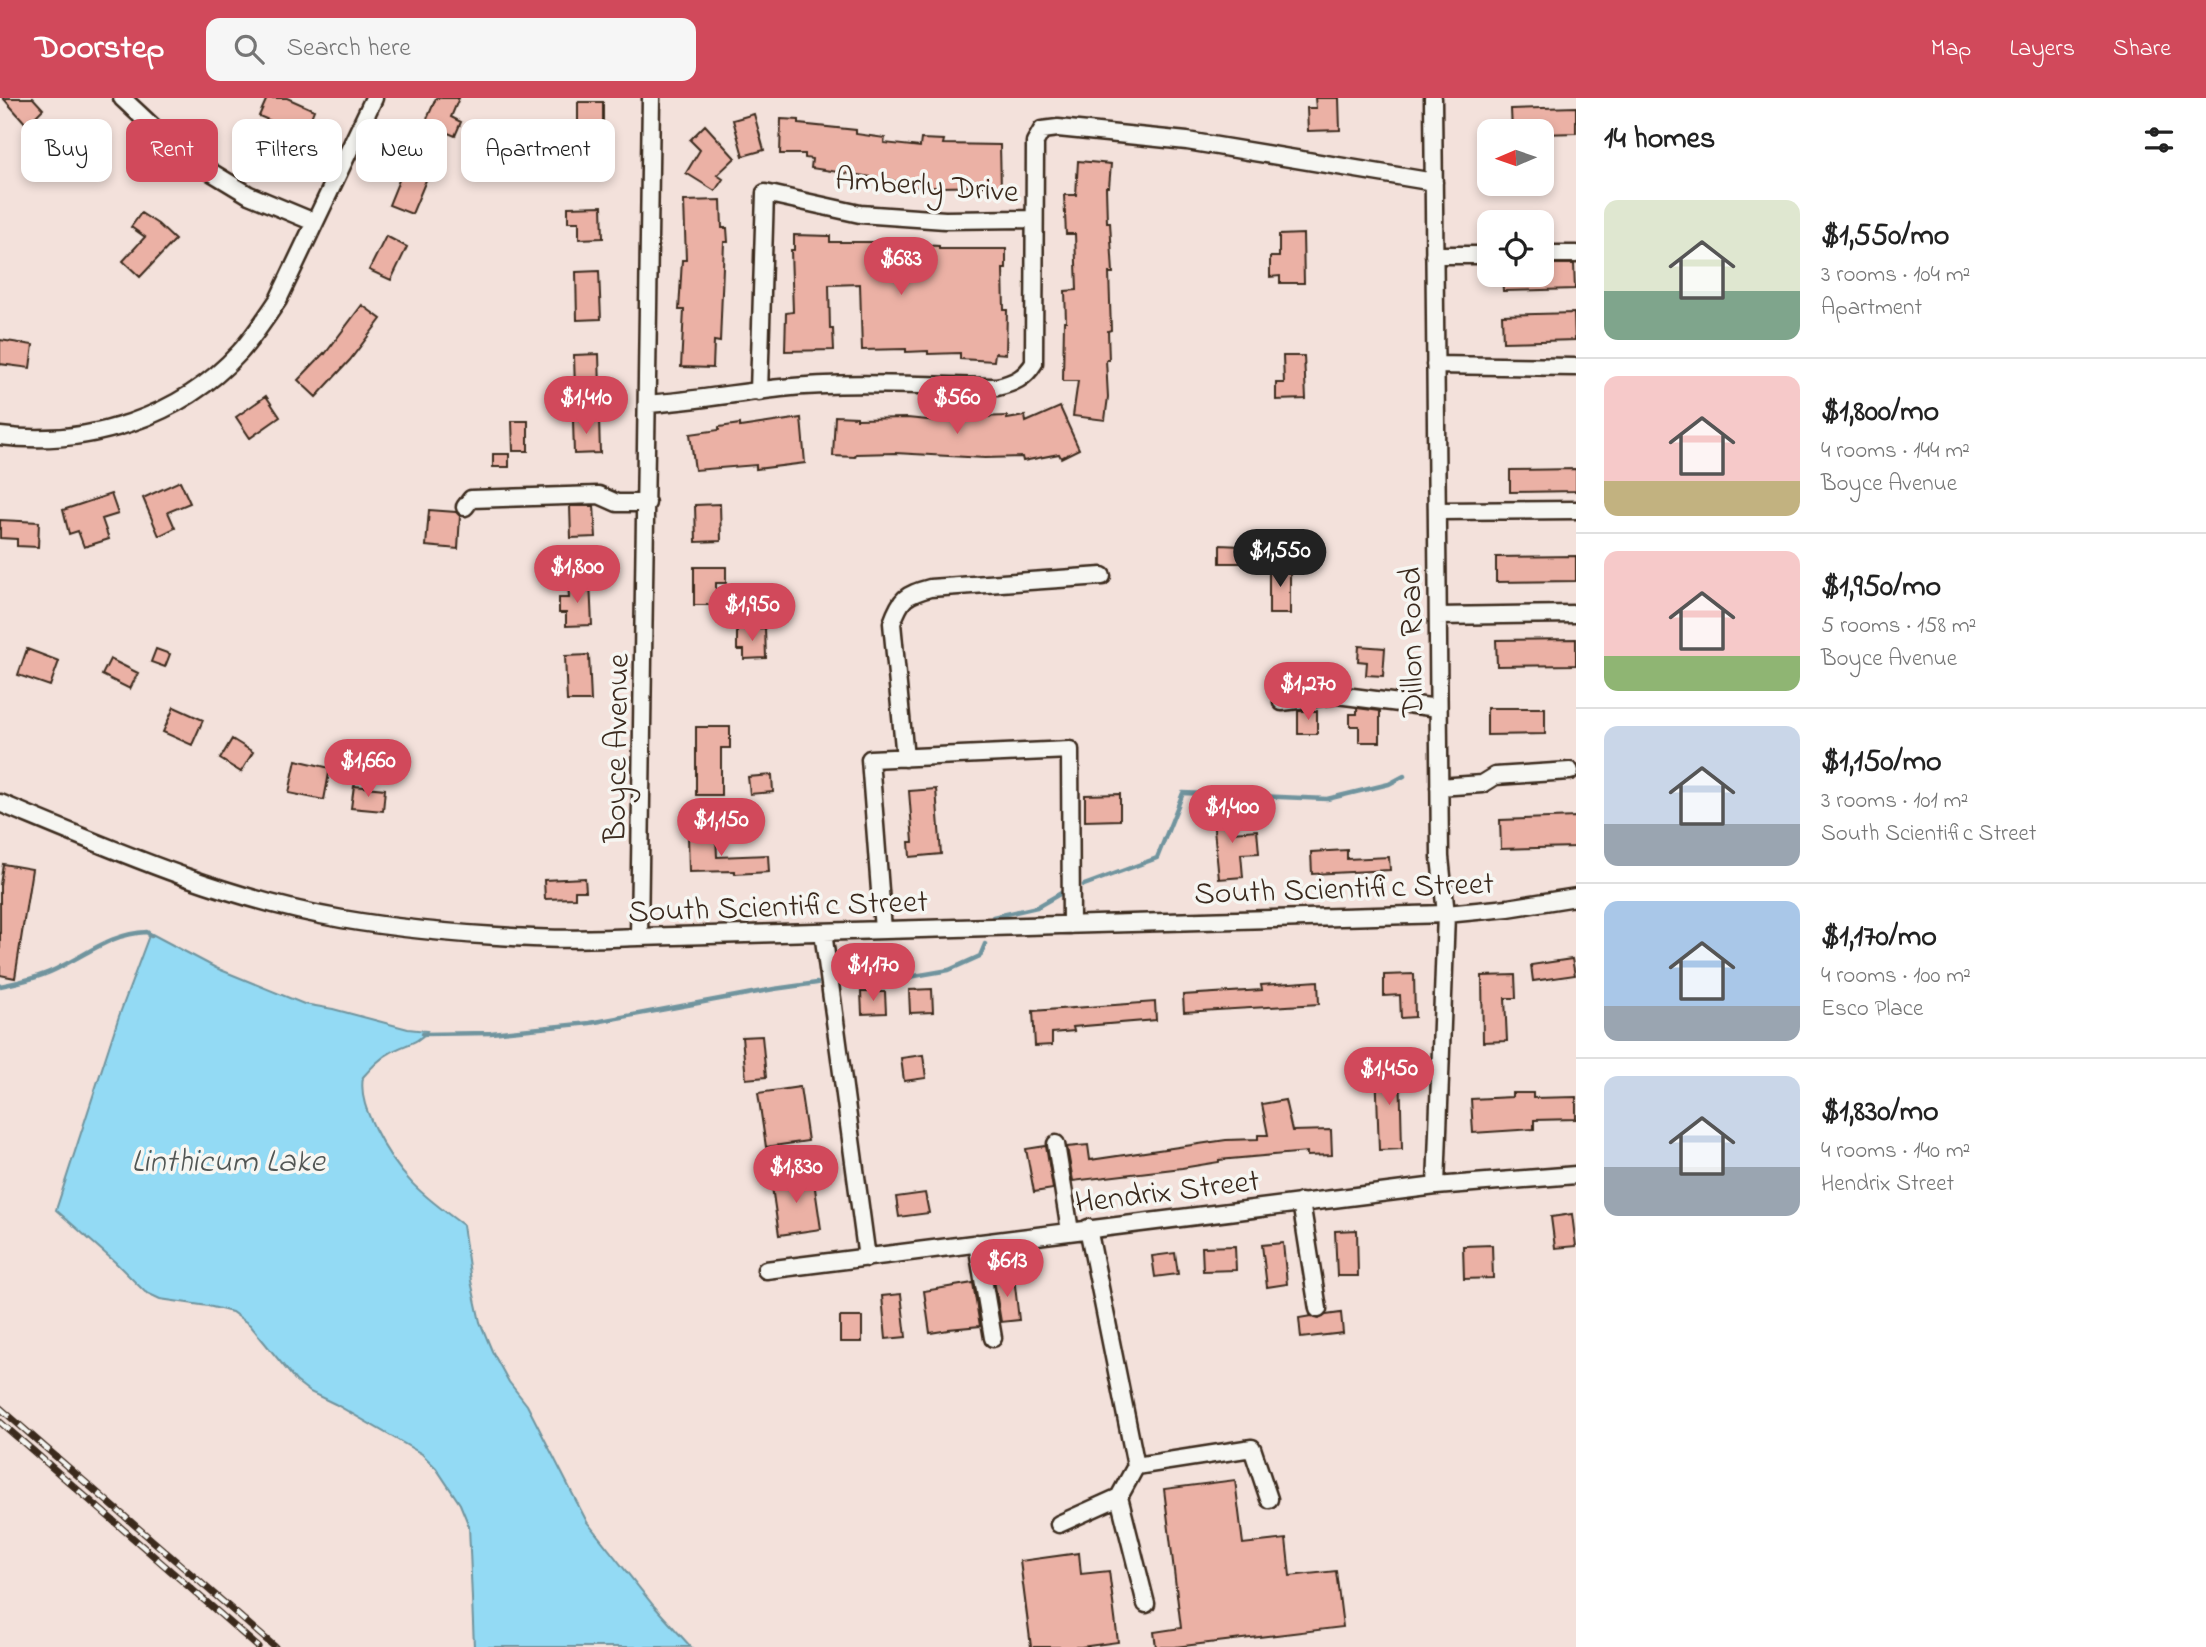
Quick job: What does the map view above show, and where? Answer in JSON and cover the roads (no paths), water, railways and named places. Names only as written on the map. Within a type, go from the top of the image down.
[{"type":"street","points":[[122,98],[183,155],[249,195],[314,222]]},
{"type":"street","points":[[0,436],[55,439],[87,435],[122,426],[157,412],[214,377],[260,328],[278,300],[374,98]]},
{"type":"street","name":"Boyce Avenue","points":[[639,937],[651,98]]},
{"type":"street","name":"Dillon Road","points":[[1433,98],[1440,857],[1446,914],[1436,1186]]},
{"type":"street","points":[[647,404],[779,388],[844,384],[997,387],[1019,380],[1034,363],[1035,142],[1042,130],[1058,128],[1187,141],[1434,181]]},
{"type":"street","name":"Amberly Drive","points":[[759,392],[765,193],[860,214],[945,219],[1034,219]]},
{"type":"street","points":[[1554,254],[1576,254]]},
{"type":"street","points":[[1434,255],[1477,255]]},
{"type":"street","points":[[1435,365],[1576,367]]},
{"type":"street","points":[[465,506],[471,499],[563,495],[599,495],[617,503],[647,503]]},
{"type":"street","points":[[1437,511],[1576,510]]},
{"type":"street","points":[[905,758],[892,623],[898,604],[909,593],[930,588],[1102,576]]},
{"type":"street","points":[[1438,616],[1576,614]]},
{"type":"street","points":[[1282,702],[1338,695],[1438,708]]},
{"type":"street","points":[[883,930],[870,759],[1070,751],[1071,925]]},
{"type":"street","points":[[1439,787],[1482,783],[1496,776],[1570,771]]},
{"type":"street","name":"South Scientific Street","points":[[0,803],[124,854],[234,892],[342,919],[437,931],[535,939],[1446,914],[1576,897]]},
{"type":"street","points":[[823,932],[867,1258]]},
{"type":"street","points":[[1056,1144],[1070,1231]]},
{"type":"street","name":"Hendrix Street","points":[[766,1270],[1436,1186],[1576,1175]]},
{"type":"street","points":[[1301,1202],[1318,1309]]},
{"type":"street","points":[[1059,1524],[1119,1497],[1136,1466],[1088,1228]]},
{"type":"street","points":[[977,1243],[993,1338]]},
{"type":"street","points":[[1136,1466],[1252,1448],[1269,1499]]},
{"type":"street","points":[[1119,1497],[1146,1604]]},
{"type":"water","name":"Linthicum Lake","points":[[150,933],[216,968],[304,1004],[408,1029],[427,1031],[416,1041],[385,1056],[363,1077],[363,1097],[369,1116],[402,1172],[423,1194],[463,1225],[480,1322],[492,1351],[509,1382],[527,1405],[587,1522],[653,1605],[691,1647],[474,1647],[469,1526],[460,1504],[436,1468],[422,1454],[310,1392],[296,1381],[250,1325],[232,1312],[160,1299],[145,1292],[56,1210],[119,1016]]},
{"type":"waterway","points":[[1084,885],[1157,858],[1183,793],[1327,799],[1389,784],[1404,776]]},
{"type":"waterway","points":[[993,917],[1037,907],[1063,892]]},
{"type":"waterway","points":[[0,986],[47,973],[124,936],[147,932],[151,936]]},
{"type":"waterway","points":[[843,982],[909,977],[949,970],[980,956],[985,944]]},
{"type":"waterway","points":[[423,1034],[491,1033],[590,1023],[817,983]]},
{"type":"railway","points":[[0,1408],[275,1647]]},
{"type":"railway","points":[[0,1422],[258,1647]]}]
